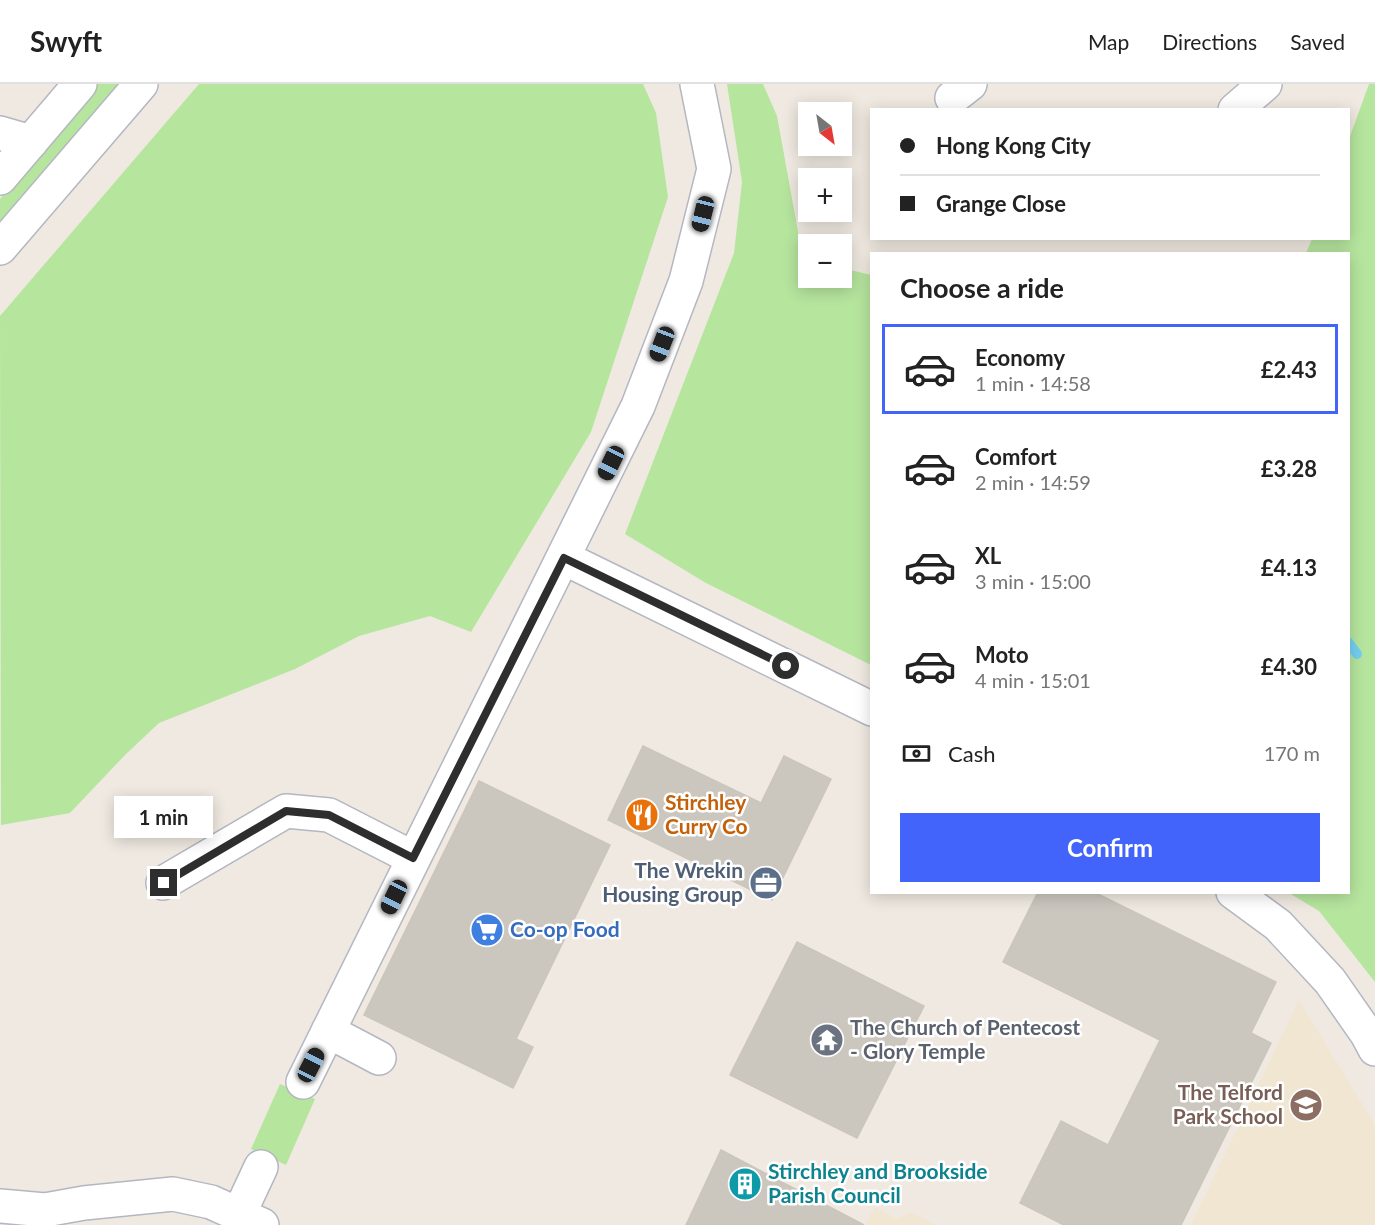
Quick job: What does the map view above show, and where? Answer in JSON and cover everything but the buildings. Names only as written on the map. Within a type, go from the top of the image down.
[{"type":"street","points":[[0,178],[80,84]]},
{"type":"street","points":[[0,248],[141,84]]},
{"type":"street","points":[[303,1082],[638,406],[686,281],[714,169],[697,84]]},
{"type":"street","points":[[1237,108],[1265,84]]},
{"type":"street","points":[[0,133],[31,142]]},
{"type":"street","points":[[564,558],[870,708]]},
{"type":"street","points":[[164,883],[286,811],[329,815],[413,858]]},
{"type":"street","points":[[1236,894],[1278,925],[1308,957],[1342,997],[1375,1049]]},
{"type":"street","points":[[328,1031],[379,1058]]},
{"type":"street","points":[[0,1206],[45,1210],[84,1203],[173,1194],[211,1202],[251,1220],[261,1167]]},
{"type":"shaded area","name":"The Telford Park School","points":[[1299,1000],[1375,1125],[1375,1225],[1191,1225]]},
{"type":"shaded area","points":[[874,1207],[897,1219],[911,1212],[936,1225],[866,1225]]},
{"type":"green space","points":[[97,84],[127,84],[0,232],[0,199]]},
{"type":"green space","points":[[199,84],[643,84],[656,113],[668,197],[591,432],[471,632],[430,616],[359,636],[295,669],[159,723],[70,813],[1,825],[0,316]]},
{"type":"green space","points":[[727,84],[763,84],[777,116],[798,234],[798,288],[852,288],[852,270],[870,275],[870,665],[706,583],[625,534],[734,253],[742,182]]},
{"type":"green space","points":[[1369,84],[1375,84],[1375,982],[1319,911],[1291,894],[1350,894],[1350,252],[1306,252],[1312,240],[1350,240],[1350,136]]},
{"type":"green space","points":[[280,1084],[315,1099],[286,1165],[251,1149]]},
{"type":"waterway","points":[[1350,645],[1357,654]]},
{"type":"place","name":"Stirchley Curry Co","points":[[642,815]]},
{"type":"place","name":"The Wrekin Housing Group","points":[[766,883]]},
{"type":"place","name":"Co-op Food","points":[[487,930]]},
{"type":"place","name":"The Church of Pentecost - Glory Temple","points":[[827,1040]]},
{"type":"place","name":"The Telford Park School","points":[[1306,1105]]},
{"type":"place","name":"Stirchley and Brookside Parish Council","points":[[745,1184]]},
{"type":"route","points":[[164,883],[286,811],[329,815],[413,858],[564,558],[786,666]]}]
